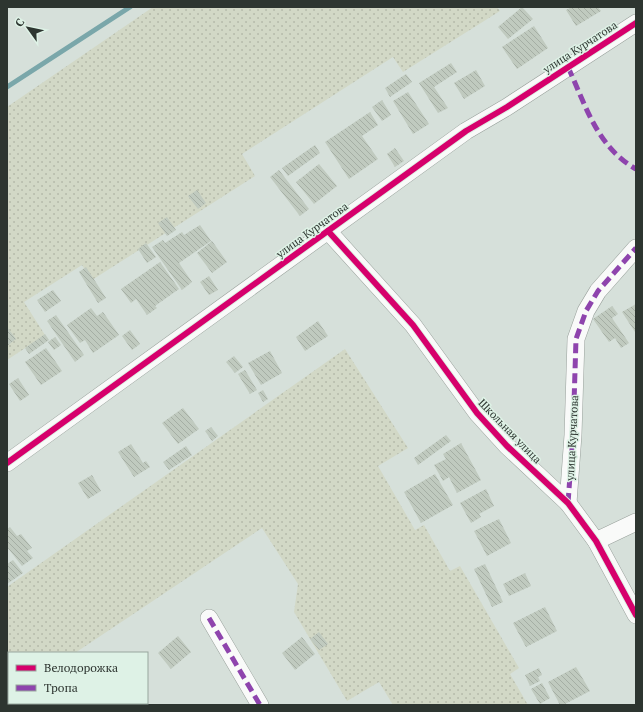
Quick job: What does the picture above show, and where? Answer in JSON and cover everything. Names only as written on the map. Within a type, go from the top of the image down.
[{"type":"street","name":"улица Курчатова","points":[[7,463],[466,131],[507,107],[636,22]]},
{"type":"street","name":"Школьная улица","points":[[328,231],[413,325],[477,412],[508,446],[568,503],[596,541],[636,615]]},
{"type":"street","name":"улица Курчатова","points":[[568,503],[573,435],[576,339],[586,311],[598,291],[636,248]]},
{"type":"street","points":[[596,541],[636,522]]},
{"type":"street","points":[[210,618],[260,705]]},
{"type":"green space","points":[[153,7],[497,7],[500,11],[403,72],[393,57],[242,154],[255,176],[92,280],[82,265],[24,302],[45,335],[7,360],[7,107]]},
{"type":"green space","points":[[345,349],[408,448],[378,466],[415,530],[424,525],[450,571],[460,566],[519,668],[510,674],[528,705],[393,705],[379,682],[347,701],[294,612],[298,584],[262,528],[76,652],[8,652],[8,704],[30,704],[7,705],[7,587]]},
{"type":"building","points":[[522,7],[533,19],[508,39],[498,27]]},
{"type":"building","points":[[572,7],[598,7],[601,11],[576,26],[566,10]]},
{"type":"building","points":[[534,26],[548,48],[517,69],[502,47]]},
{"type":"building","points":[[451,63],[457,72],[434,87],[448,108],[438,113],[419,83]]},
{"type":"building","points":[[476,70],[485,86],[464,99],[454,83]]},
{"type":"building","points":[[406,74],[412,82],[390,97],[385,88]]},
{"type":"building","points":[[408,92],[429,124],[413,134],[393,101]]},
{"type":"building","points":[[382,100],[391,115],[382,121],[372,107]]},
{"type":"building","points":[[370,112],[378,125],[362,136],[378,159],[349,179],[325,142]]},
{"type":"building","points":[[315,145],[320,153],[288,176],[282,168]]},
{"type":"building","points":[[395,148],[404,161],[395,167],[387,154]]},
{"type":"building","points":[[319,164],[337,186],[314,204],[296,182]]},
{"type":"building","points":[[279,170],[309,209],[300,216],[270,177]]},
{"type":"building","points":[[197,190],[206,203],[198,209],[188,196]]},
{"type":"building","points":[[167,217],[176,230],[167,236],[158,223]]},
{"type":"building","points":[[200,225],[211,241],[179,263],[192,282],[182,290],[152,247],[163,240],[165,243],[182,232],[184,235]]},
{"type":"building","points":[[212,241],[227,262],[212,273],[197,253]]},
{"type":"building","points":[[146,243],[156,257],[147,263],[138,249]]},
{"type":"building","points":[[160,262],[179,289],[155,306],[157,308],[147,315],[136,299],[131,303],[121,289]]},
{"type":"building","points":[[86,267],[106,298],[98,303],[79,272]]},
{"type":"building","points":[[209,276],[218,290],[209,295],[200,282]]},
{"type":"building","points":[[53,290],[61,301],[45,312],[37,300]]},
{"type":"building","points":[[636,304],[636,331],[635,332],[622,312]]},
{"type":"building","points":[[612,306],[618,314],[612,318],[629,343],[621,348],[615,338],[609,342],[593,319]]},
{"type":"building","points":[[91,308],[97,316],[103,312],[119,335],[93,353],[85,340],[80,343],[67,325]]},
{"type":"building","points":[[56,315],[84,355],[75,362],[47,321]]},
{"type":"building","points":[[318,321],[328,336],[305,351],[296,337]]},
{"type":"building","points":[[7,327],[16,339],[7,346]]},
{"type":"building","points":[[130,330],[140,344],[132,350],[122,336]]},
{"type":"building","points":[[45,334],[49,340],[29,354],[25,348]]},
{"type":"building","points":[[55,337],[61,345],[54,350],[48,342]]},
{"type":"building","points":[[46,348],[62,371],[41,385],[25,362]]},
{"type":"building","points":[[270,351],[282,373],[261,385],[248,363]]},
{"type":"building","points":[[234,356],[243,367],[235,373],[226,362]]},
{"type":"building","points":[[245,370],[257,390],[250,394],[238,374]]},
{"type":"building","points":[[18,378],[29,395],[20,401],[9,384]]},
{"type":"building","points":[[263,390],[268,399],[263,402],[258,393]]},
{"type":"building","points":[[183,408],[199,429],[178,444],[162,423]]},
{"type":"building","points":[[211,427],[218,436],[212,441],[205,431]]},
{"type":"building","points":[[446,435],[451,441],[418,465],[414,458]]},
{"type":"building","points":[[461,443],[481,480],[457,493],[449,477],[443,481],[434,465],[446,459],[443,454]]},
{"type":"building","points":[[131,444],[143,463],[146,461],[150,467],[134,477],[118,452]]},
{"type":"building","points":[[186,446],[192,455],[169,470],[163,462]]},
{"type":"building","points":[[435,474],[453,505],[421,523],[404,492]]},
{"type":"building","points":[[92,475],[101,491],[88,499],[78,483]]},
{"type":"building","points":[[486,489],[494,506],[479,514],[481,517],[471,523],[460,503]]},
{"type":"building","points":[[499,519],[511,543],[487,556],[474,531]]},
{"type":"building","points":[[10,527],[17,536],[21,534],[32,548],[27,551],[33,558],[22,566],[7,547],[7,529]]},
{"type":"building","points":[[13,560],[23,573],[7,584],[7,564]]},
{"type":"building","points":[[485,564],[503,602],[492,607],[474,569]]},
{"type":"building","points":[[525,573],[531,586],[509,596],[503,584]]},
{"type":"building","points":[[545,607],[557,631],[526,647],[513,623]]},
{"type":"building","points":[[319,632],[328,644],[319,650],[310,639]]},
{"type":"building","points":[[178,636],[191,652],[171,669],[158,653]]},
{"type":"building","points":[[302,637],[315,654],[295,670],[282,653]]},
{"type":"building","points":[[576,667],[590,691],[563,705],[560,705],[548,682]]},
{"type":"building","points":[[539,668],[542,675],[538,677],[540,681],[530,686],[525,675]]},
{"type":"building","points":[[542,683],[550,698],[540,704],[531,689]]},
{"type":"waterway","points":[[7,87],[130,7]]},
{"type":"marked path","points":[[568,67],[587,111],[602,137],[611,149],[636,169]]},
{"type":"marked path","points":[[568,503],[573,435],[576,339],[586,311],[598,291],[636,248]]},
{"type":"marked path","points":[[209,618],[260,705]]},
{"type":"cycle path","points":[[7,463],[466,131],[507,107],[636,23]]},
{"type":"cycle path","points":[[328,231],[413,325],[477,413],[507,446],[568,503],[596,541],[636,615]]}]
